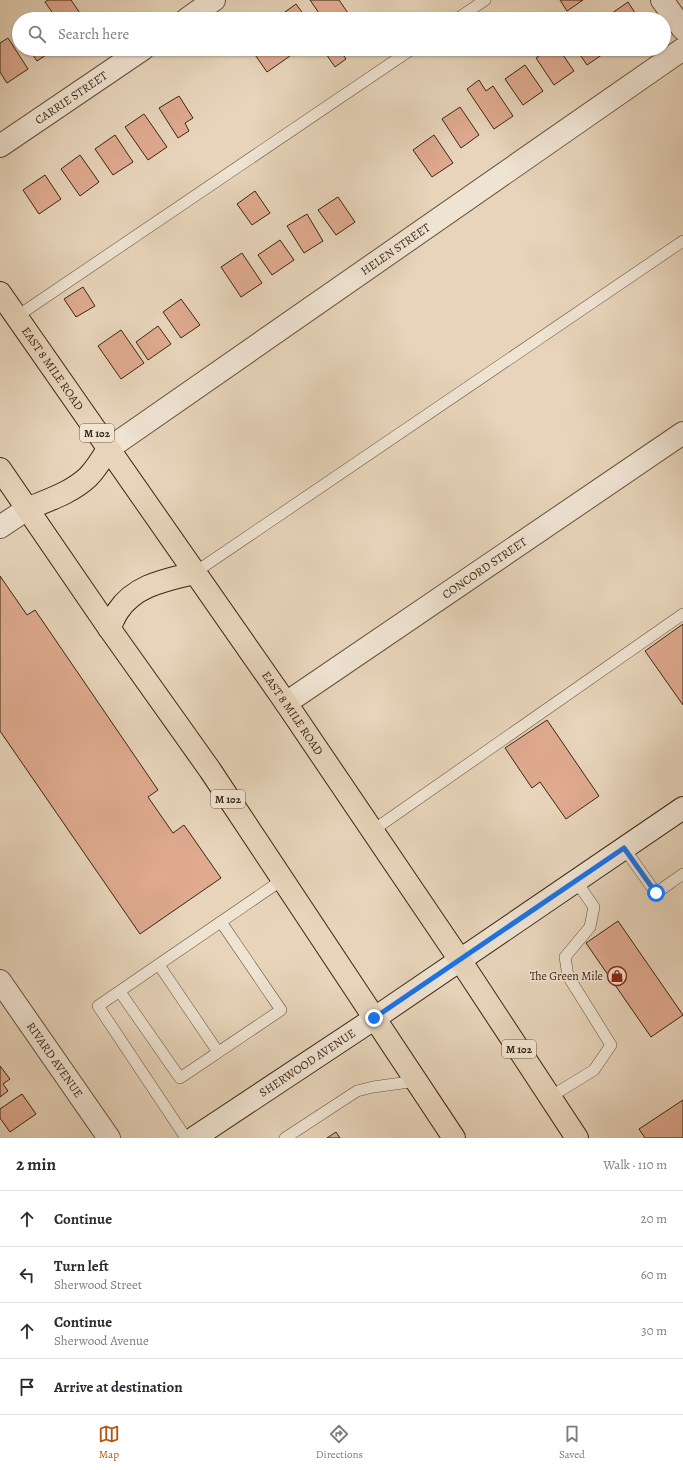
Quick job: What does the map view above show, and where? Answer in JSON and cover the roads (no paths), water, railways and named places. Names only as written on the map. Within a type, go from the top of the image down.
[{"type":"highway","name":"EAST 8 MILE ROAD","points":[[0,293],[286,703],[460,960],[577,1138]]},
{"type":"highway","points":[[27,509],[58,496],[87,478],[108,449]]},
{"type":"highway","name":"M 102","points":[[0,469],[109,628],[210,770],[454,1138]]},
{"type":"highway","points":[[109,628],[118,611],[127,600],[138,592],[154,584],[194,573]]},
{"type":"street","points":[[196,12],[214,0]]},
{"type":"street","points":[[662,0],[670,12]]},
{"type":"street","points":[[671,13],[683,30]]},
{"type":"street","name":"HELEN STREET","points":[[108,449],[683,49]]},
{"type":"street","name":"CARRIE STREET","points":[[0,146],[132,56]]},
{"type":"street","name":"CONCORD STREET","points":[[286,703],[683,433]]},
{"type":"street","points":[[0,527],[27,509]]},
{"type":"street","name":"SHERWOOD AVENUE","points":[[194,1138],[460,960],[683,808]]},
{"type":"street","name":"RIVARD AVENUE","points":[[0,981],[109,1138]]},
{"type":"lane","points":[[467,12],[485,0]]},
{"type":"lane","points":[[16,317],[402,56]]},
{"type":"lane","points":[[194,573],[683,241]]},
{"type":"lane","points":[[372,831],[683,614]]},
{"type":"lane","points":[[624,848],[656,893],[683,874]]},
{"type":"lane","points":[[186,1138],[98,1006],[282,880]]},
{"type":"lane","points":[[550,1097],[594,1070],[611,1045],[568,976],[565,957],[590,927],[594,907],[576,881]]},
{"type":"lane","points":[[120,992],[180,1078],[281,1010],[222,922]]},
{"type":"lane","points":[[159,965],[218,1052]]},
{"type":"lane","points":[[286,1138],[357,1091],[373,1087],[417,1081]]},
{"type":"place","name":"The Green Mile","points":[[617,976]]}]
